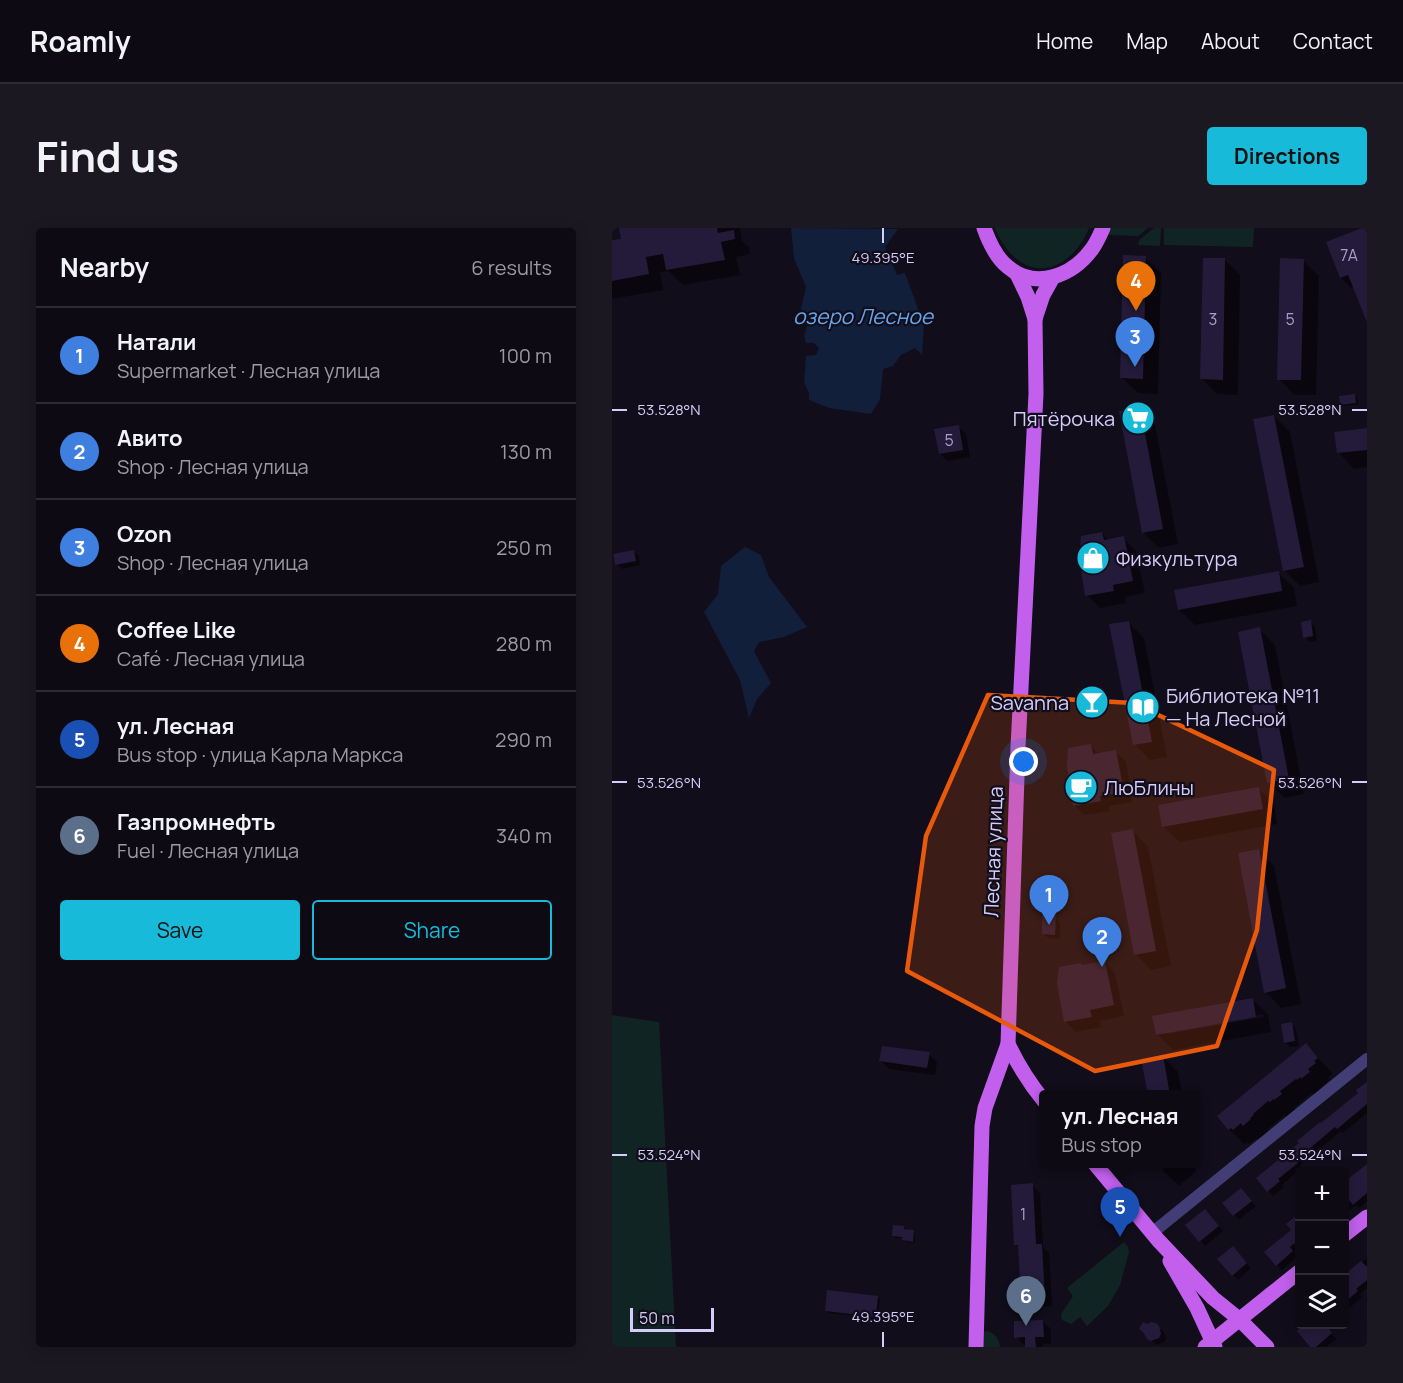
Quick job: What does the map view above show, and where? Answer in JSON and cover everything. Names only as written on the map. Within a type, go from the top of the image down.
[{"type":"main road","points":[[984,228],[998,257],[1007,266],[1017,274],[1029,279],[1040,280],[1053,278],[1084,258],[1097,242],[1103,228]]},
{"type":"main road","name":"Лесная улица","points":[[976,1347],[982,1126],[985,1108],[1008,1044],[1018,736],[1036,394],[1035,319],[1017,274]]},
{"type":"main road","name":"Лесная улица","points":[[1035,319],[1043,295],[1053,278]]},
{"type":"main road","points":[[1008,1044],[1018,1065],[1039,1095]]},
{"type":"main road","points":[[1098,1168],[1155,1237],[1213,1298],[1239,1319],[1267,1347]]},
{"type":"main road","points":[[1349,1231],[1367,1217]]},
{"type":"main road","points":[[1155,1237],[1197,1308],[1211,1345],[1295,1273]]},
{"type":"street","points":[[1155,1237],[1367,1059]]},
{"type":"highlighted area","points":[[988,695],[1133,703],[1274,770],[1257,930],[1217,1046],[1095,1071],[907,971],[926,836]]},
{"type":"green space","points":[[995,228],[1089,228],[1068,258],[1055,266],[1042,268],[1028,266],[1016,258],[1004,246]]},
{"type":"green space","points":[[1110,228],[1148,228],[1138,236],[1108,235]]},
{"type":"green space","points":[[1154,228],[1161,228],[1160,246],[1138,245],[1139,240]]},
{"type":"green space","points":[[1164,228],[1254,228],[1253,247],[1164,245]]},
{"type":"green space","points":[[612,1015],[659,1022],[676,1347],[612,1347]]},
{"type":"green space","points":[[1124,1242],[1129,1252],[1120,1285],[1108,1306],[1087,1326],[1080,1317],[1071,1324],[1062,1320],[1061,1314],[1073,1296],[1067,1288]]},
{"type":"green space","points":[[986,1331],[996,1336],[1000,1347],[983,1347],[983,1333]]},
{"type":"water","name":"озеро Лесное","points":[[791,228],[898,229],[885,247],[897,275],[905,273],[924,325],[922,355],[915,348],[901,355],[893,366],[883,369],[880,399],[871,414],[829,408],[809,400],[809,393],[804,382],[806,356],[816,355],[819,348],[814,343],[806,343],[804,336],[809,320],[801,309],[806,287],[794,258]]},
{"type":"water","points":[[745,547],[761,555],[769,577],[807,627],[784,637],[759,642],[754,651],[771,683],[757,699],[749,718],[740,680],[704,612],[718,594],[721,566]]},
{"type":"building","points":[[619,228],[717,228],[718,233],[734,230],[735,239],[721,242],[725,260],[666,270],[663,254],[646,257],[649,274],[612,281],[612,240],[621,239]]},
{"type":"building","points":[[1367,228],[1367,322],[1348,275],[1340,278],[1326,242]]},
{"type":"building","points":[[1123,255],[1146,256],[1143,379],[1120,378]]},
{"type":"building","points":[[1203,258],[1225,258],[1223,380],[1200,379]]},
{"type":"building","points":[[1280,258],[1304,259],[1301,380],[1277,380]]},
{"type":"building","points":[[1355,394],[1356,403],[1340,405],[1339,396]]},
{"type":"building","points":[[1140,407],[1163,529],[1142,533],[1119,411]]},
{"type":"building","points":[[1274,415],[1304,567],[1283,571],[1253,419]]},
{"type":"building","points":[[959,425],[963,450],[939,454],[934,429]]},
{"type":"building","points":[[1367,428],[1367,450],[1337,453],[1334,432]]},
{"type":"building","points":[[1102,532],[1104,540],[1124,536],[1133,581],[1113,585],[1114,591],[1085,596],[1079,558],[1081,536]]},
{"type":"building","points":[[634,550],[636,561],[615,565],[613,554]]},
{"type":"building","points":[[1279,571],[1282,591],[1178,610],[1174,590]]},
{"type":"building","points":[[1311,620],[1313,636],[1303,638],[1301,622]]},
{"type":"building","points":[[1129,621],[1152,742],[1133,745],[1109,624]]},
{"type":"building","points":[[1260,627],[1289,779],[1267,783],[1238,632]]},
{"type":"building","points":[[1091,744],[1093,754],[1116,750],[1124,792],[1100,796],[1101,801],[1073,806],[1067,767],[1068,748]]},
{"type":"building","points":[[1259,787],[1263,809],[1162,827],[1158,805]]},
{"type":"building","points":[[1133,829],[1156,951],[1134,955],[1111,833]]},
{"type":"building","points":[[1259,849],[1286,988],[1264,993],[1238,853]]},
{"type":"building","points":[[1042,916],[1056,916],[1055,935],[1042,934]]},
{"type":"building","points":[[1105,961],[1114,1005],[1090,1010],[1092,1017],[1064,1022],[1057,983],[1059,967]]},
{"type":"building","points":[[1253,998],[1256,1017],[1156,1035],[1152,1016]]},
{"type":"building","points":[[1292,1022],[1295,1041],[1284,1043],[1281,1024]]},
{"type":"building","points":[[1306,1043],[1318,1058],[1314,1061],[1316,1063],[1308,1069],[1310,1072],[1280,1091],[1282,1094],[1268,1101],[1243,1126],[1241,1123],[1233,1130],[1231,1128],[1228,1130],[1217,1116]]},
{"type":"building","points":[[882,1046],[930,1052],[927,1068],[879,1061]]},
{"type":"building","points":[[1163,1055],[1169,1090],[1147,1090],[1141,1059]]},
{"type":"building","points":[[1367,1082],[1367,1104],[1296,1160],[1298,1163],[1278,1179],[1280,1181],[1267,1192],[1256,1178],[1299,1143],[1297,1141],[1358,1093],[1356,1090]]},
{"type":"building","points":[[1367,1164],[1367,1193],[1353,1205],[1349,1200],[1349,1178]]},
{"type":"building","points":[[1033,1183],[1036,1244],[1042,1244],[1045,1299],[1021,1300],[1018,1245],[1014,1245],[1011,1185]]},
{"type":"building","points":[[1241,1188],[1252,1201],[1233,1216],[1222,1203]]},
{"type":"building","points":[[1205,1209],[1219,1226],[1199,1242],[1185,1225]]},
{"type":"building","points":[[1295,1216],[1295,1243],[1290,1247],[1293,1251],[1276,1266],[1264,1252],[1291,1230],[1286,1224]]},
{"type":"building","points":[[893,1225],[914,1230],[913,1242],[892,1236]]},
{"type":"building","points":[[1233,1246],[1247,1263],[1232,1276],[1217,1259]]},
{"type":"building","points":[[1361,1261],[1367,1267],[1367,1280],[1349,1299],[1349,1275],[1349,1271]]},
{"type":"building","points":[[827,1290],[878,1296],[876,1317],[825,1311]]},
{"type":"building","points":[[1043,1320],[1044,1337],[1035,1337],[1036,1347],[1025,1347],[1025,1337],[1014,1338],[1014,1321]]},
{"type":"building","points":[[1143,1322],[1156,1323],[1159,1326],[1161,1334],[1159,1338],[1151,1341],[1147,1339],[1139,1329]]},
{"type":"building","points":[[1299,1329],[1329,1329],[1332,1333],[1316,1347],[1310,1347],[1297,1331]]},
{"type":"place","name":"Coffee Like","points":[[1136,311]]},
{"type":"place","name":"Ozon","points":[[1135,367]]},
{"type":"place","name":"Пятёрочка","points":[[1138,418]]},
{"type":"place","name":"Физкультура","points":[[1093,558]]},
{"type":"place","name":"Savanna","points":[[1092,702]]},
{"type":"place","name":"Библиотека №11 — На Лесной","points":[[1143,707]]},
{"type":"place","name":"ЛюБлины","points":[[1081,787]]},
{"type":"place","name":"Натали","points":[[1049,925]]},
{"type":"place","name":"Авито","points":[[1102,967]]},
{"type":"place","name":"ул. Лесная","points":[[1120,1237]]},
{"type":"place","name":"Газпромнефть","points":[[1026,1326]]}]
